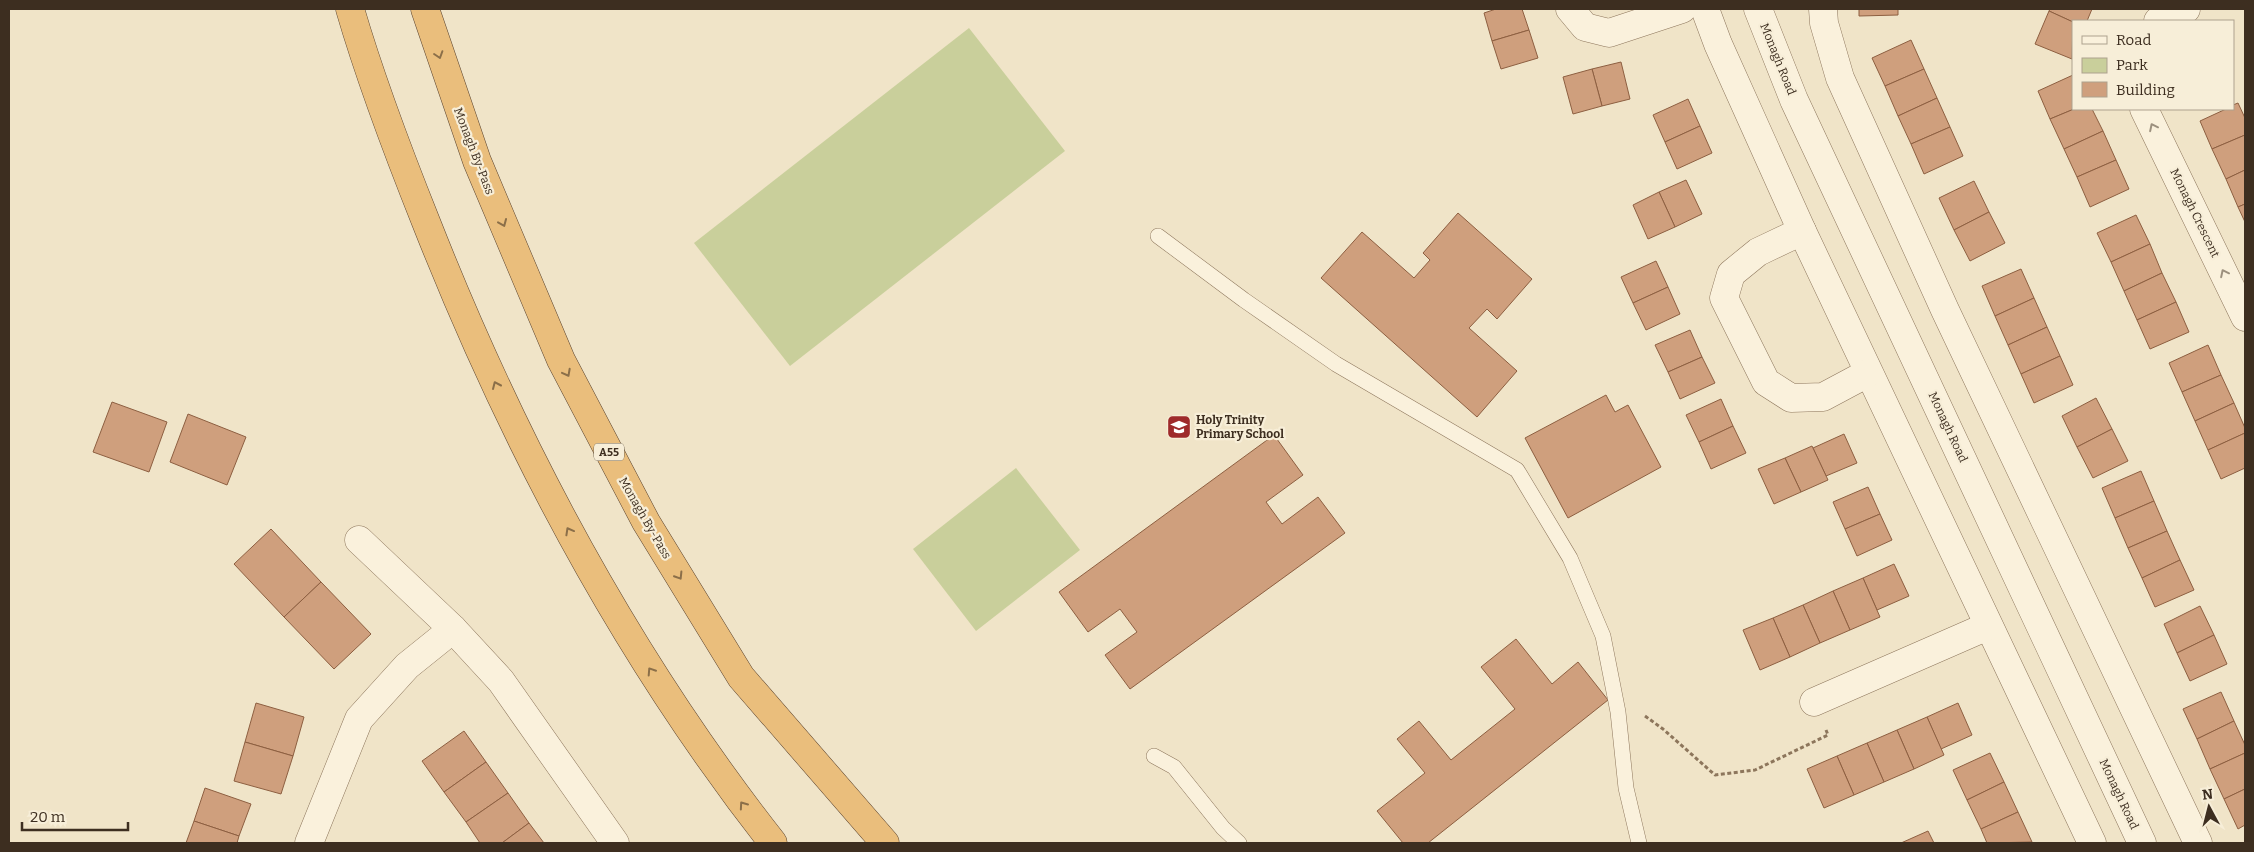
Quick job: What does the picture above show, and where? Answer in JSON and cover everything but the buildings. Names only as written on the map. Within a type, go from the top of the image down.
[{"type":"highway","points":[[350,9],[401,159],[450,282],[503,401],[558,510],[626,632],[669,699],[773,843]]},
{"type":"highway","name":"Monagh By-Pass","points":[[424,9],[477,161],[561,360],[646,522],[741,677],[885,843]]},
{"type":"street","points":[[1570,9],[1585,27],[1609,33],[1682,9]]},
{"type":"street","points":[[1705,9],[1718,44],[1802,231],[2092,843]]},
{"type":"street","name":"Monagh Road","points":[[1758,9],[1794,100],[2142,843]]},
{"type":"street","points":[[1823,9],[1824,22],[1840,78],[1945,310],[2198,843]]},
{"type":"street","points":[[2160,20],[2186,9]]},
{"type":"street","name":"Monagh Crescent","points":[[2144,110],[2245,317]]},
{"type":"street","points":[[1802,231],[1758,252],[1731,274],[1724,298],[1766,382],[1791,398],[1823,397],[1868,373]]},
{"type":"street","points":[[359,540],[453,629],[501,681],[615,843]]},
{"type":"street","points":[[1814,702],[1988,626]]},
{"type":"street","points":[[309,843],[359,719],[407,666],[453,629]]},
{"type":"lane","points":[[1158,236],[1336,364],[1517,470],[1570,558],[1603,636],[1619,722],[1626,788],[1639,843]]},
{"type":"lane","points":[[1154,756],[1174,767],[1222,828],[1239,843]]},
{"type":"path","points":[[1619,722],[1643,715],[1663,729],[1715,775],[1755,770],[1828,734],[1814,702]]},
{"type":"green space","points":[[969,28],[1065,151],[790,366],[694,243]]},
{"type":"green space","points":[[1016,468],[1080,550],[976,631],[913,549]]},
{"type":"place","name":"Holy Trinity Primary School","points":[[1179,427]]}]
